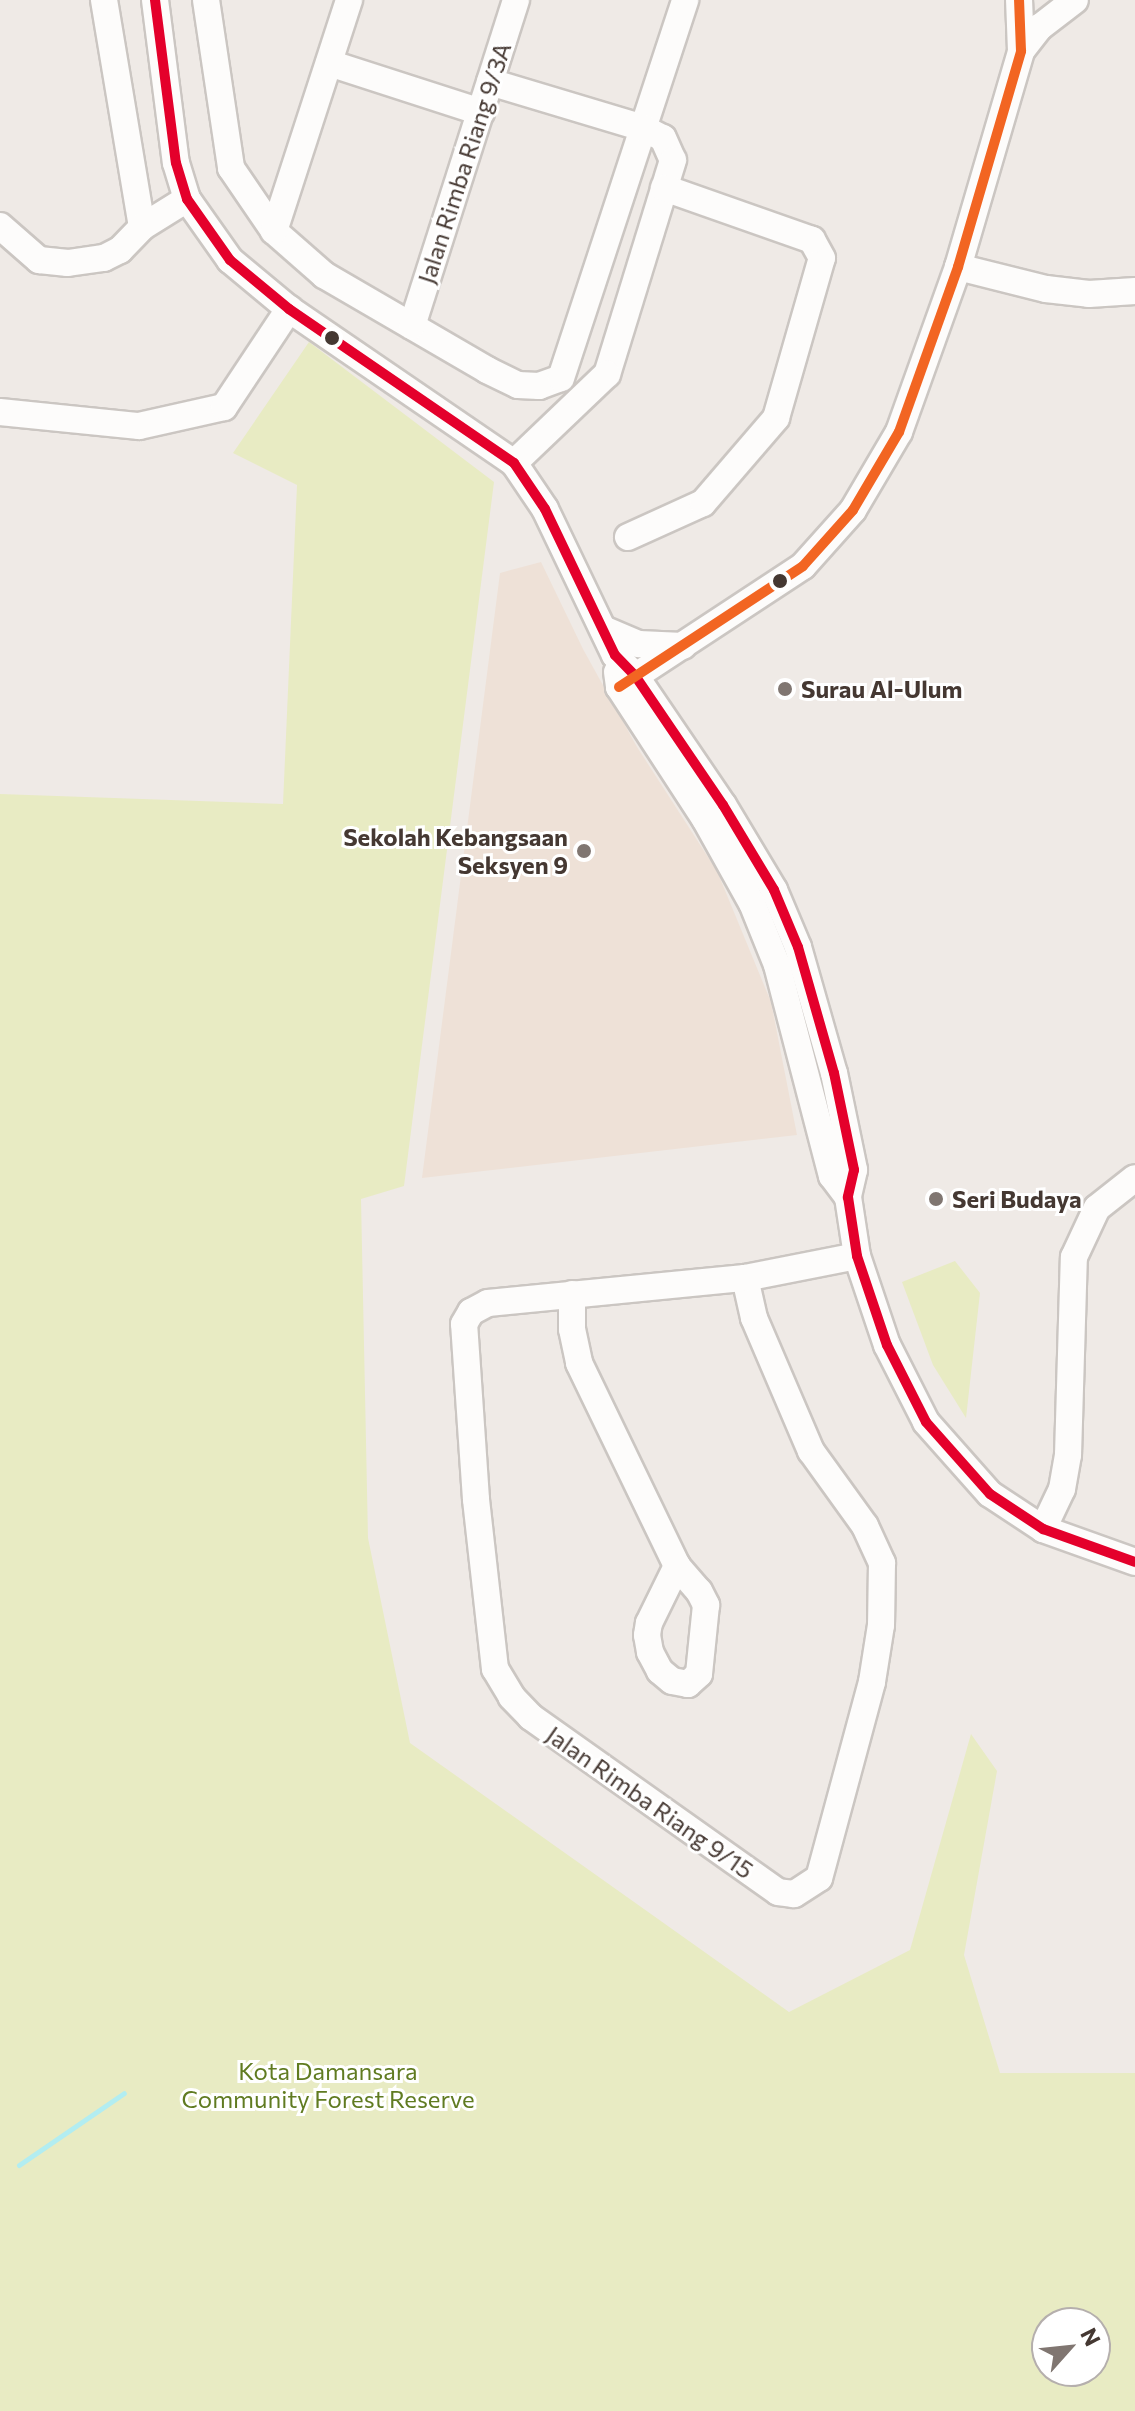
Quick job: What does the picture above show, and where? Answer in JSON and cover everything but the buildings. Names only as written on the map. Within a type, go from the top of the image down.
[{"type":"street","points":[[104,0],[142,227]]},
{"type":"street","points":[[155,0],[176,163],[187,199],[230,260],[289,309],[514,463],[545,509],[627,682],[752,903],[821,1076],[854,1170],[848,1197],[857,1256],[887,1345],[926,1422],[990,1494],[1043,1529],[1135,1562]]},
{"type":"street","points":[[206,0],[231,168],[274,231],[324,275],[518,385],[539,386],[561,378],[685,0]]},
{"type":"street","points":[[274,231],[349,0]]},
{"type":"street","name":"Jalan Rimba Riang 9/3A","points":[[412,326],[516,0]]},
{"type":"street","points":[[627,682],[784,581],[820,550],[853,510],[899,432],[958,267],[1021,51],[1019,0]]},
{"type":"street","points":[[1021,51],[1040,27],[1075,0]]},
{"type":"street","points":[[329,63],[481,112]]},
{"type":"street","points":[[490,82],[643,128],[663,138],[673,160],[607,374],[514,463]]},
{"type":"street","points":[[628,537],[703,503],[776,418],[822,258],[819,247],[812,240],[664,188]]},
{"type":"street","points":[[0,226],[39,260],[68,263],[104,258],[120,250],[142,227],[187,199]]},
{"type":"street","points":[[958,267],[1046,289],[1089,294],[1135,291]]},
{"type":"street","points":[[0,412],[139,426],[224,407],[289,309]]},
{"type":"street","points":[[603,629],[639,644],[678,650]]},
{"type":"street","points":[[663,717],[659,691],[678,650]]},
{"type":"street","points":[[627,682],[663,717],[723,805],[774,890],[798,947],[821,1076]]},
{"type":"street","points":[[1043,1529],[1062,1489],[1068,1455],[1074,1257],[1097,1208],[1135,1178]]},
{"type":"street","name":"Jalan Rimba Riang 9/15","points":[[745,1278],[754,1318],[811,1451],[865,1526],[882,1563],[881,1625],[872,1682],[819,1878],[794,1894],[778,1892],[531,1717],[512,1697],[495,1669],[476,1499],[464,1324],[471,1312],[488,1303],[745,1278],[857,1256]]},
{"type":"street","points":[[572,1294],[572,1329],[579,1363],[677,1566]]},
{"type":"shaded area","name":"Sekolah Kebangsaan Seksyen 9","points":[[541,562],[583,649],[637,747],[717,871],[771,1002],[797,1135],[422,1178],[500,573]]},
{"type":"green space","name":"Kota Damansara Community Forest Reserve","points":[[309,342],[494,482],[404,1186],[361,1199],[368,1538],[410,1743],[789,2012],[910,1950],[971,1734],[997,1771],[964,1955],[1000,2073],[1135,2073],[1135,2411],[0,2411],[0,794],[283,804],[297,485],[233,453]]},
{"type":"green space","points":[[955,1261],[980,1293],[966,1418],[933,1365],[902,1282]]},
{"type":"waterway","points":[[19,2165],[124,2093]]},
{"type":"transit line","points":[[155,0],[176,163],[187,199],[230,260],[289,309],[514,463],[545,509],[615,655],[636,677],[723,805],[774,890],[798,947],[834,1073],[854,1170],[848,1197],[857,1256],[887,1345],[926,1422],[990,1494],[1043,1529],[1135,1562]]},
{"type":"transit line","points":[[619,687],[803,566],[853,510],[899,432],[958,267],[1021,51],[1019,0]]},
{"type":"place","name":"Surau Al-Ulum","points":[[785,689]]},
{"type":"place","name":"Sekolah Kebangsaan Seksyen 9","points":[[584,851]]},
{"type":"place","name":"Seri Budaya","points":[[936,1199]]}]
